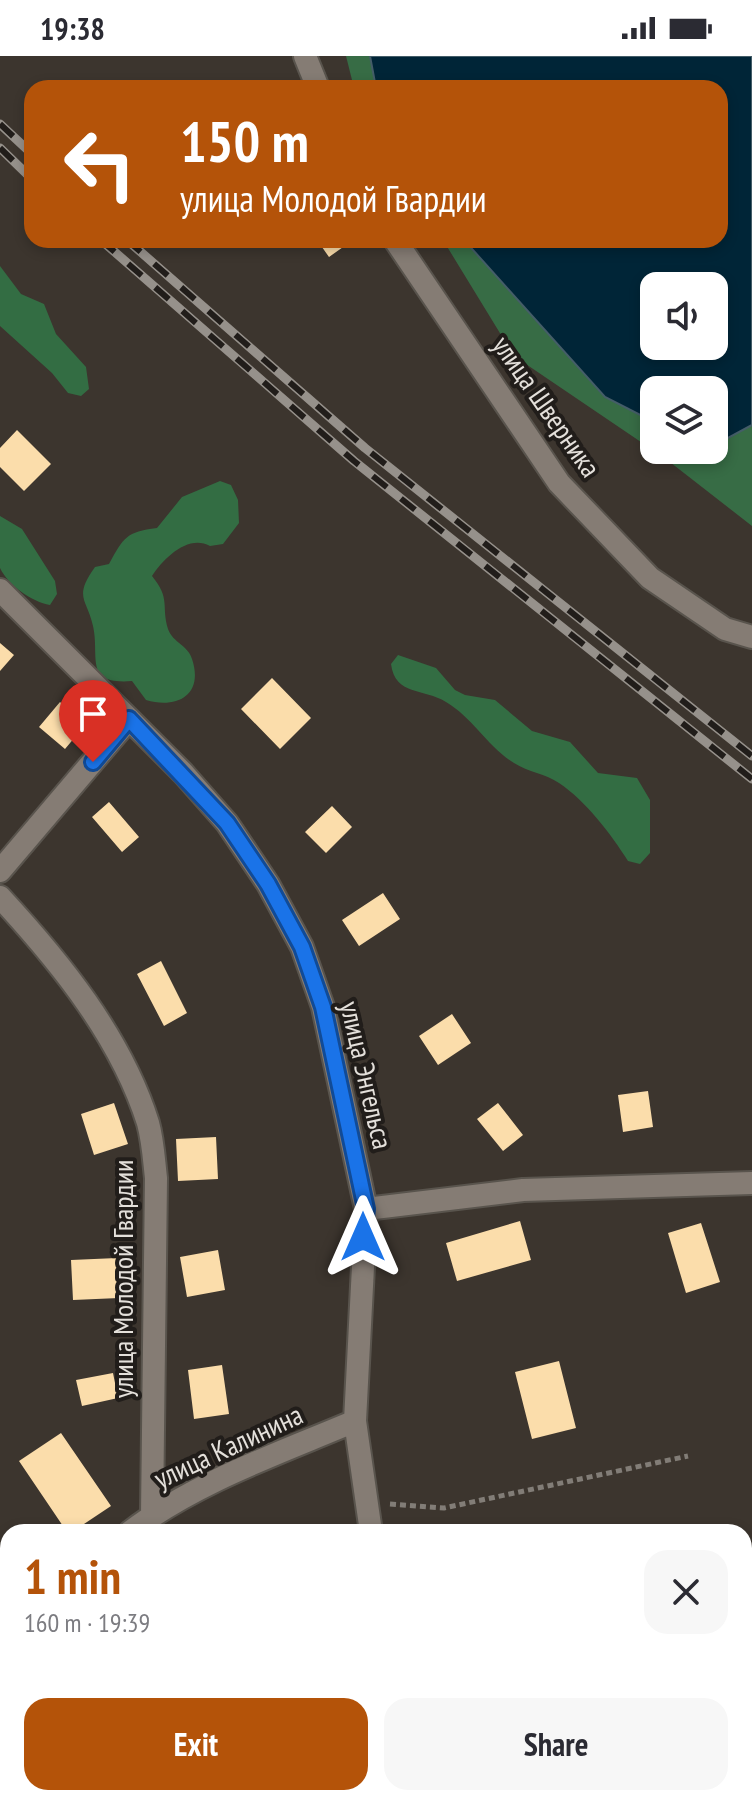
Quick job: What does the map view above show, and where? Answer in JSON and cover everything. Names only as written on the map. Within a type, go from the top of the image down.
[{"type":"street","points":[[305,56],[315,80]]},
{"type":"street","name":"улица Шверника","points":[[400,248],[559,483],[650,578],[725,629],[752,637]]},
{"type":"street","name":"улица Энгельса","points":[[0,590],[227,823],[268,884],[302,947],[323,1007],[366,1209],[355,1421],[370,1524]]},
{"type":"street","points":[[0,871],[129,719]]},
{"type":"street","name":"улица Молодой Гвардии","points":[[0,897],[53,955],[90,1008],[148,1124],[156,1178],[152,1515]]},
{"type":"street","points":[[366,1209],[523,1190],[752,1183]]},
{"type":"street","name":"улица Калинина","points":[[140,1524],[152,1515],[355,1421]]},
{"type":"lane","points":[[725,629],[752,652]]},
{"type":"path","points":[[369,1503],[444,1508],[688,1456]]},
{"type":"green space","points":[[346,56],[370,56],[374,80],[352,80]]},
{"type":"green space","points":[[448,248],[471,248],[605,396],[640,415],[640,441],[514,356]]},
{"type":"green space","points":[[0,266],[21,294],[44,304],[56,334],[86,367],[89,389],[81,396],[68,393],[52,373],[0,326]]},
{"type":"green space","points":[[752,425],[752,526],[672,464],[728,464],[728,438]]},
{"type":"green space","points":[[220,481],[231,485],[238,500],[239,523],[223,544],[185,545],[170,555],[152,576],[164,597],[168,629],[192,659],[194,682],[191,690],[177,700],[146,700],[132,681],[117,681],[100,674],[95,658],[93,626],[84,598],[85,585],[95,567],[109,564],[127,537],[157,528],[182,497]]},
{"type":"green space","points":[[0,516],[22,529],[55,581],[57,594],[50,605],[21,592],[0,568]]},
{"type":"green space","points":[[398,655],[436,668],[455,690],[465,695],[495,700],[532,731],[570,742],[598,773],[637,778],[650,800],[650,853],[640,864],[628,861],[597,819],[569,790],[505,756],[446,702],[404,686],[398,681],[391,664]]},
{"type":"water","points":[[370,56],[752,56],[752,425],[728,438],[728,376],[640,376],[640,415],[605,397],[471,248],[728,248],[728,80],[374,80]]},
{"type":"building","points":[[323,248],[342,248],[329,257]]},
{"type":"building","points":[[17,430],[51,464],[24,491],[0,467],[0,448]]},
{"type":"building","points":[[0,643],[14,655],[0,671]]},
{"type":"building","points":[[272,678],[311,718],[280,749],[241,709]]},
{"type":"building","points":[[60,702],[86,724],[65,749],[39,727]]},
{"type":"building","points":[[109,802],[139,837],[122,852],[92,817]]},
{"type":"building","points":[[332,806],[352,827],[326,853],[305,832]]},
{"type":"building","points":[[383,893],[400,919],[359,946],[342,920]]},
{"type":"building","points":[[161,961],[187,1013],[164,1026],[137,974]]},
{"type":"building","points":[[452,1014],[471,1043],[438,1065],[419,1036]]},
{"type":"building","points":[[648,1091],[653,1127],[623,1132],[618,1095]]},
{"type":"building","points":[[114,1103],[128,1144],[94,1155],[81,1114]]},
{"type":"building","points":[[498,1103],[523,1135],[503,1151],[477,1119]]},
{"type":"building","points":[[216,1137],[218,1179],[178,1181],[176,1139]]},
{"type":"building","points":[[520,1221],[531,1260],[457,1281],[446,1243]]},
{"type":"building","points":[[701,1223],[720,1282],[686,1293],[668,1233]]},
{"type":"building","points":[[218,1250],[225,1290],[187,1297],[180,1257]]},
{"type":"building","points":[[117,1258],[119,1298],[73,1300],[71,1260]]},
{"type":"building","points":[[559,1361],[576,1428],[532,1439],[515,1372]]},
{"type":"building","points":[[222,1365],[229,1414],[194,1419],[188,1370]]},
{"type":"building","points":[[113,1373],[118,1398],[82,1406],[76,1380]]},
{"type":"building","points":[[61,1433],[111,1506],[84,1524],[62,1524],[19,1461]]},
{"type":"railway","points":[[0,124],[24,146]]},
{"type":"railway","points":[[0,148],[24,171]]},
{"type":"railway","points":[[110,248],[354,461],[752,779]]},
{"type":"railway","points":[[136,248],[365,448],[752,756]]},
{"type":"route","points":[[93,762],[129,719],[227,823],[268,884],[302,947],[323,1007],[366,1209],[363,1237]]}]
